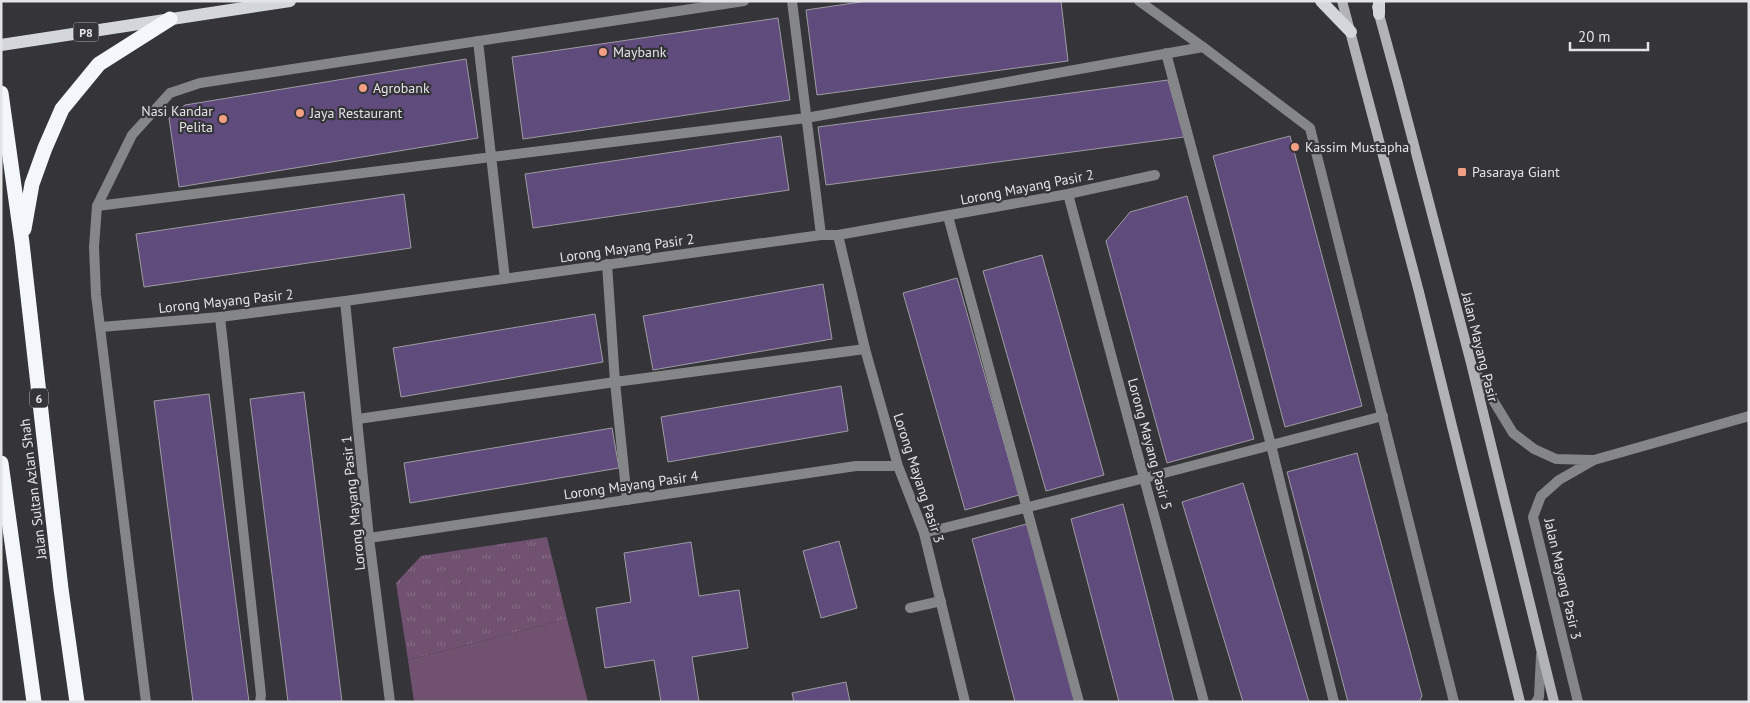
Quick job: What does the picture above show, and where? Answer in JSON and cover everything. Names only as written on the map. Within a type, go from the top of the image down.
[{"type":"highway","points":[[22,243],[32,184],[62,109],[99,64],[170,19]]},
{"type":"highway","name":"Jalan Sultan Azlan Shah","points":[[1,94],[22,243],[61,589],[77,702]]},
{"type":"highway","name":"Jalan Sultan Azlan Shah","points":[[1,463],[34,702]]},
{"type":"main road","name":"P8","points":[[1,45],[290,1]]},
{"type":"main road","points":[[1322,1],[1351,32]]},
{"type":"main road","points":[[1379,1],[1379,14]]},
{"type":"street","points":[[146,702],[96,295],[94,247],[97,206],[132,135],[170,94],[200,83],[744,1]]},
{"type":"street","points":[[792,1],[821,235]]},
{"type":"street","points":[[1140,1],[1310,128],[1454,702]]},
{"type":"street","points":[[1342,1],[1419,292],[1520,702]]},
{"type":"street","name":"Jalan Mayang Pasir","points":[[1375,1],[1471,363],[1554,702]]},
{"type":"street","points":[[478,41],[505,279]]},
{"type":"street","points":[[97,206],[806,118],[1203,47]]},
{"type":"street","points":[[1166,53],[1271,445],[1334,702]]},
{"type":"street","name":"Lorong Mayang Pasir 2","points":[[101,327],[220,317],[346,302],[607,264],[821,235],[838,235],[1068,194],[1155,175]]},
{"type":"street","name":"Lorong Mayang Pasir 5","points":[[1068,194],[1204,702]]},
{"type":"street","points":[[948,216],[1079,702]]},
{"type":"street","name":"Lorong Mayang Pasir 3","points":[[838,235],[865,349],[898,466],[924,533],[942,600],[965,702]]},
{"type":"street","points":[[607,264],[626,500]]},
{"type":"street","name":"Lorong Mayang Pasir 1","points":[[346,302],[369,538],[390,702]]},
{"type":"street","points":[[220,317],[259,676],[260,702]]},
{"type":"street","points":[[358,419],[615,382],[865,349]]},
{"type":"street","name":"Jalan Mayang Pasir 3","points":[[1471,363],[1513,433],[1534,449],[1556,459],[1594,460]]},
{"type":"street","points":[[924,533],[1383,416]]},
{"type":"street","name":"Jalan Mayang Pasir 3","points":[[1578,702],[1533,517],[1541,496],[1558,480],[1594,460],[1749,416]]},
{"type":"street","name":"Lorong Mayang Pasir 4","points":[[369,538],[856,466],[898,466]]},
{"type":"street","points":[[910,608],[942,600]]},
{"type":"street","points":[[1536,702],[1540,697],[1541,649]]},
{"type":"green space","points":[[547,537],[567,619],[408,660],[396,583],[421,556]]},
{"type":"green space","points":[[567,619],[588,702],[414,702],[408,660]]},
{"type":"building","points":[[867,1],[1061,1],[1068,61],[817,95],[806,10]]},
{"type":"building","points":[[778,18],[790,100],[523,139],[512,57]]},
{"type":"building","points":[[466,59],[478,138],[179,187],[169,118],[185,105]]},
{"type":"building","points":[[1168,80],[1184,137],[826,185],[818,127]]},
{"type":"building","points":[[781,136],[789,190],[533,228],[525,174]]},
{"type":"building","points":[[1290,136],[1362,406],[1285,427],[1213,156]]},
{"type":"building","points":[[404,194],[411,248],[144,287],[136,234]]},
{"type":"building","points":[[1187,196],[1254,439],[1167,463],[1106,241],[1130,212]]},
{"type":"building","points":[[1042,255],[1104,475],[1046,491],[983,271]]},
{"type":"building","points":[[957,278],[1019,495],[965,510],[903,293]]},
{"type":"building","points":[[823,284],[832,339],[653,370],[643,316]]},
{"type":"building","points":[[595,314],[603,362],[401,397],[393,348]]},
{"type":"building","points":[[841,386],[848,431],[668,462],[661,417]]},
{"type":"building","points":[[304,392],[342,702],[288,702],[250,399]]},
{"type":"building","points":[[209,394],[249,702],[193,702],[154,401]]},
{"type":"building","points":[[612,428],[619,468],[410,503],[404,463]]},
{"type":"building","points":[[1357,453],[1422,696],[1419,702],[1348,702],[1287,472]]},
{"type":"building","points":[[1243,483],[1309,702],[1243,702],[1182,502]]},
{"type":"building","points":[[1123,504],[1174,702],[1119,702],[1071,519]]},
{"type":"building","points":[[1030,523],[1076,702],[1015,702],[972,539]]},
{"type":"building","points":[[839,541],[857,608],[821,618],[803,551]]},
{"type":"building","points":[[691,542],[699,596],[739,590],[748,648],[692,657],[699,702],[661,702],[654,660],[605,668],[596,608],[631,602],[624,553]]},
{"type":"building","points":[[846,682],[850,702],[794,702],[792,693]]},
{"type":"place","name":"Maybank","points":[[603,52]]},
{"type":"place","name":"Agrobank","points":[[363,88]]},
{"type":"place","name":"Jaya Restaurant","points":[[300,113]]},
{"type":"place","name":"Nasi Kandar Pelita","points":[[223,119]]},
{"type":"place","name":"Kassim Mustapha","points":[[1295,147]]},
{"type":"place","name":"Pasaraya Giant","points":[[1462,172]]}]
